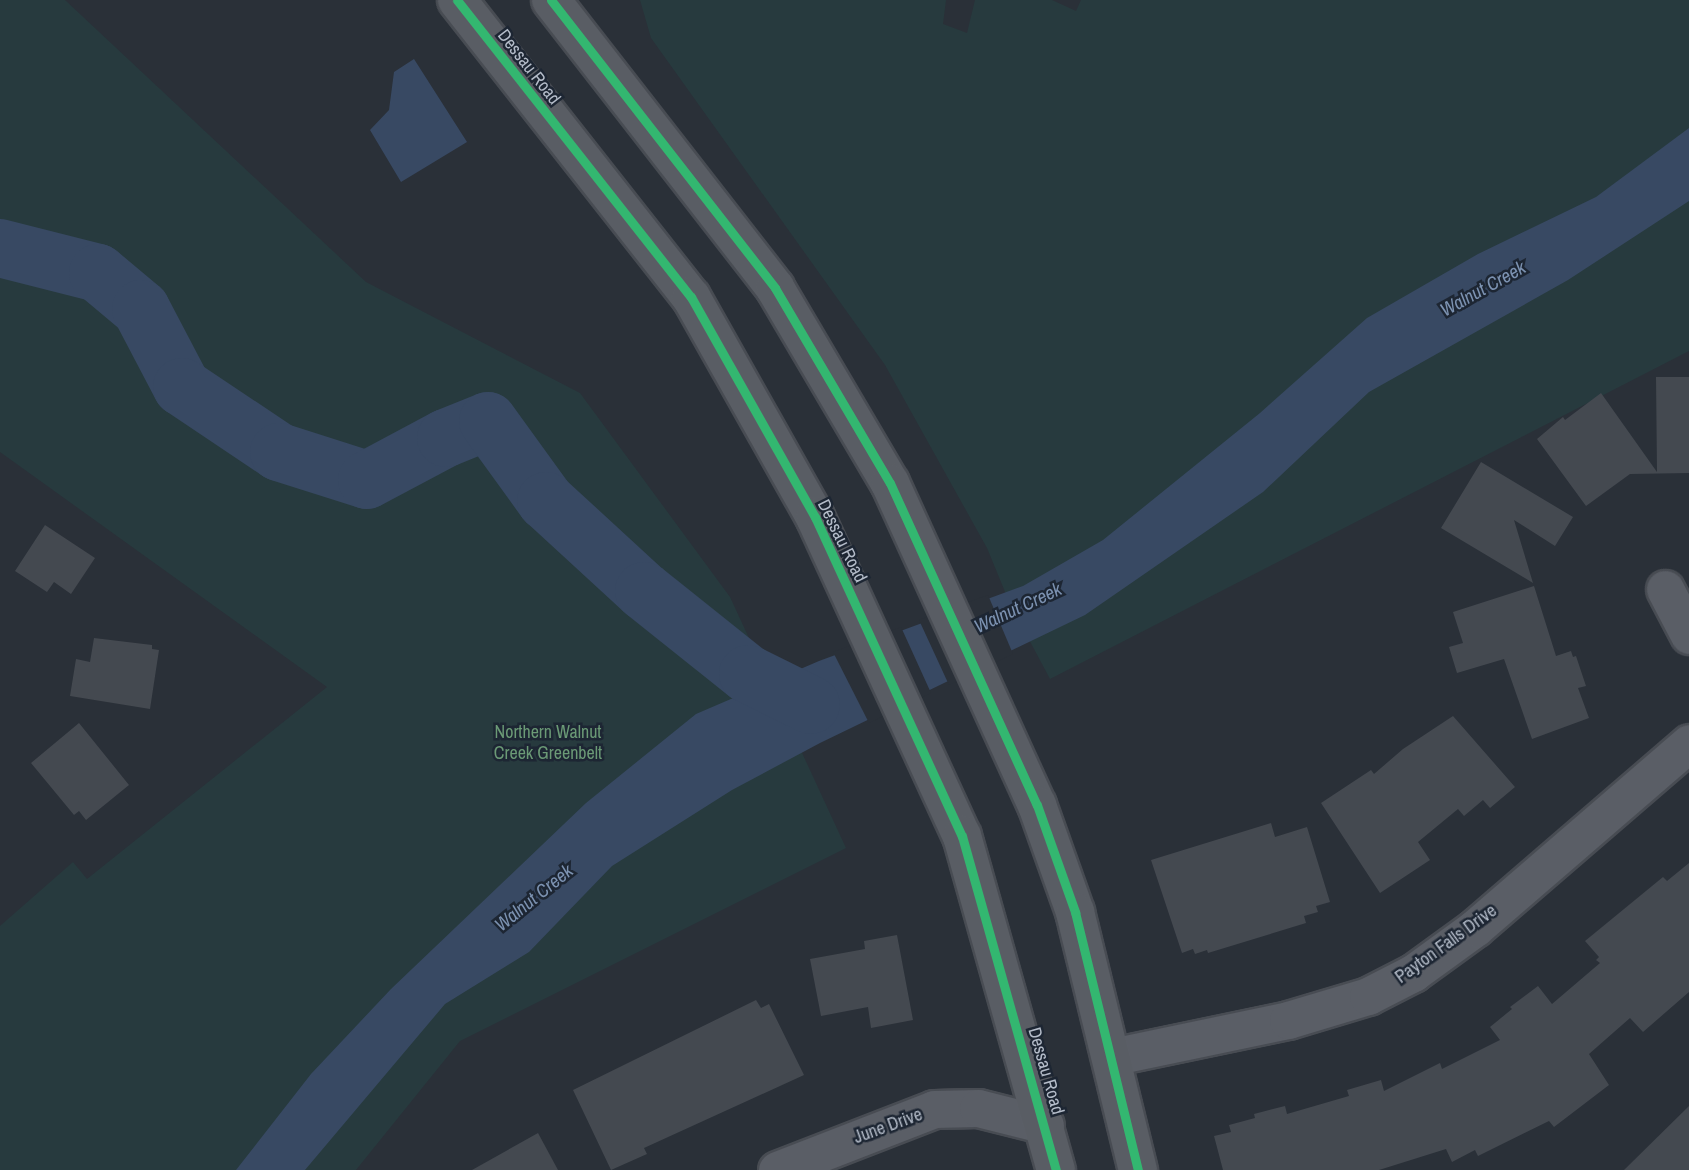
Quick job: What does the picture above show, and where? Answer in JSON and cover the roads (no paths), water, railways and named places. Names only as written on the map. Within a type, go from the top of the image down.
[{"type":"main road","name":"Dessau Road","points":[[457,0],[691,297],[815,517],[962,836],[1056,1170]]},
{"type":"main road","points":[[551,0],[775,288],[890,483],[1037,805],[1074,912],[1138,1170]]},
{"type":"street","points":[[1665,589],[1689,635]]},
{"type":"street","name":"Payton Falls Drive","points":[[1111,1057],[1288,1020],[1368,996],[1413,973],[1475,928],[1689,743]]},
{"type":"street","name":"June Drive","points":[[777,1170],[934,1109],[978,1108],[1045,1125]]},
{"type":"water","points":[[414,59],[467,142],[401,182],[370,130],[389,110],[394,72]]},
{"type":"water","name":"Walnut Creek","points":[[1689,128],[1689,201],[1568,280],[1369,392],[1263,492],[1085,615],[820,743],[732,790],[612,866],[529,952],[445,1004],[305,1170],[236,1170],[311,1074],[391,989],[586,803],[696,714],[819,661],[1023,586],[1103,540],[1260,413],[1367,318],[1478,254],[1596,197]]},
{"type":"waterway","points":[[0,248],[98,273],[141,309],[182,387],[279,452],[367,480],[446,438],[488,421],[546,501],[644,591],[748,674],[811,705]]},
{"type":"park label","name":"Northern Walnut Creek Greenbelt","points":[[548,743]]}]
